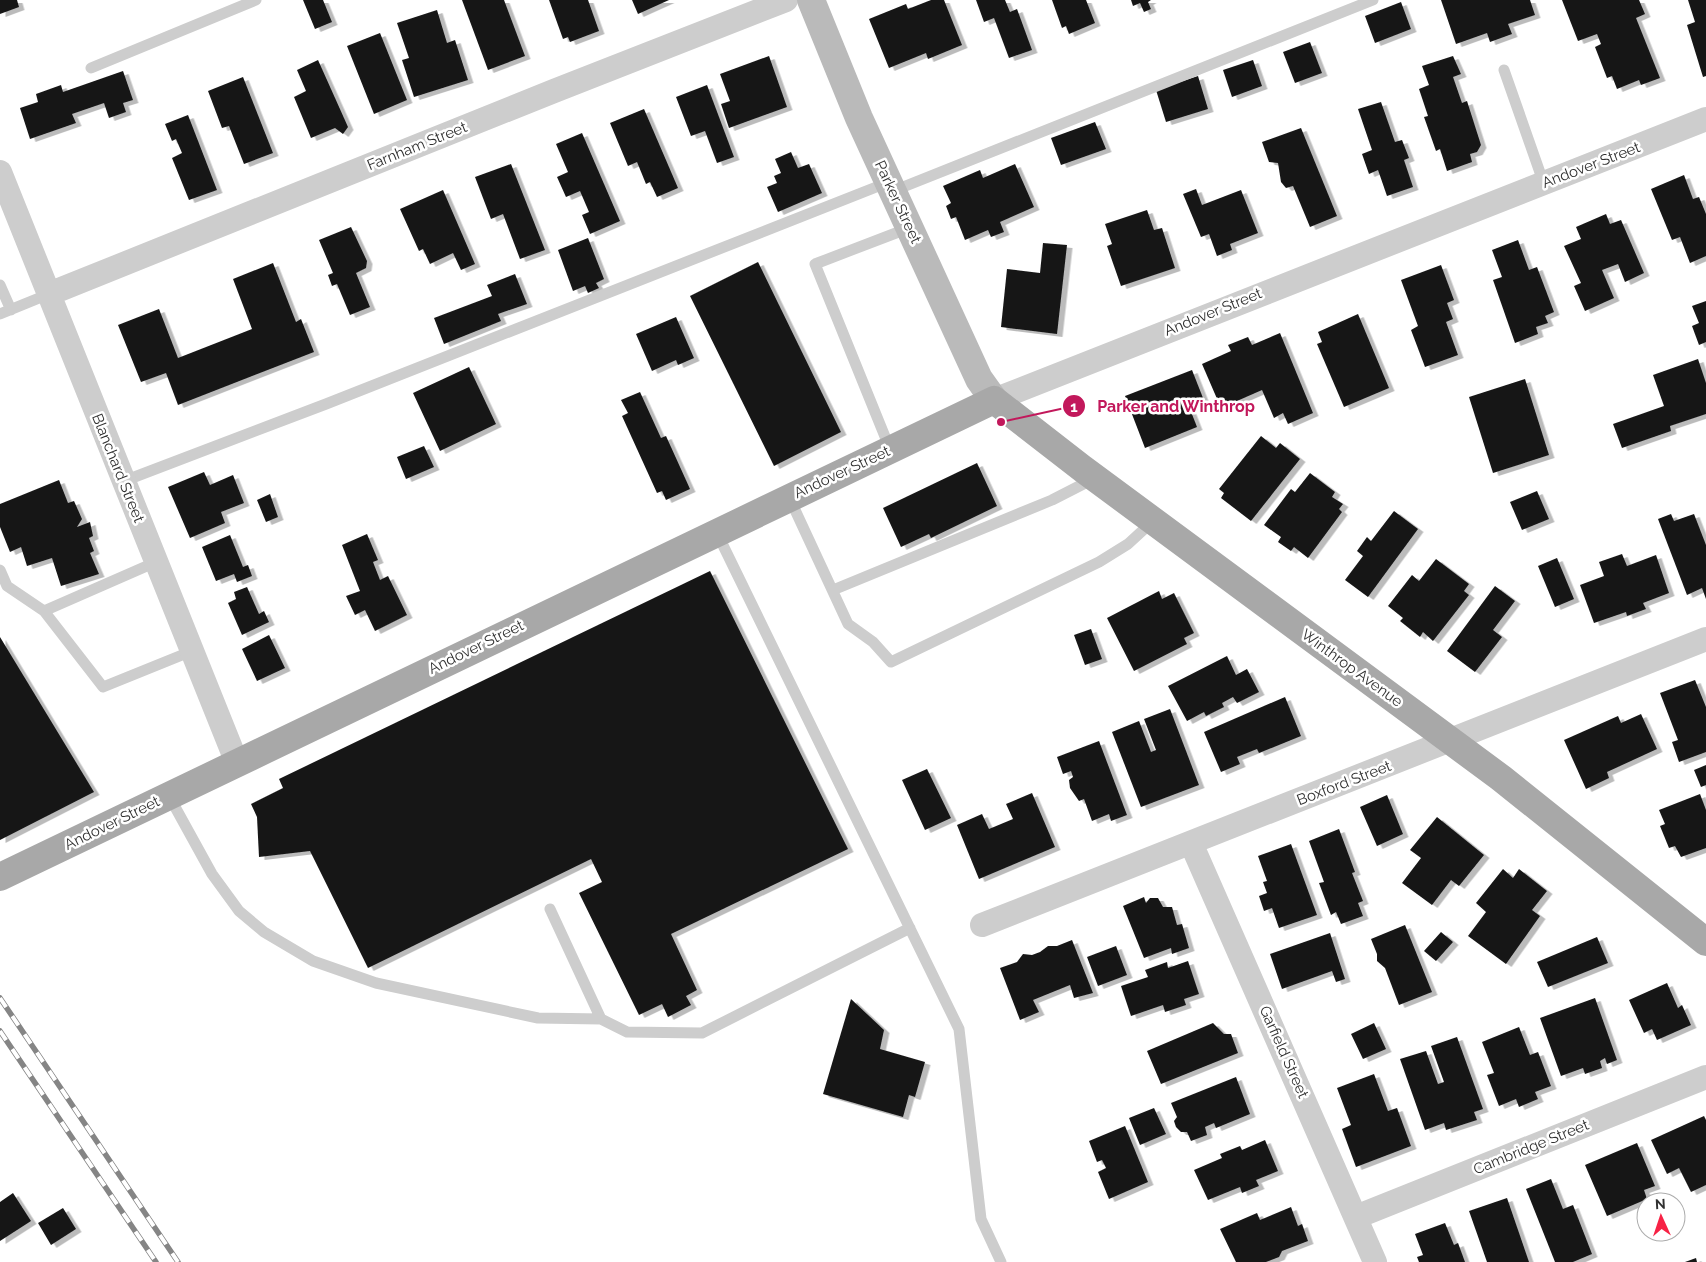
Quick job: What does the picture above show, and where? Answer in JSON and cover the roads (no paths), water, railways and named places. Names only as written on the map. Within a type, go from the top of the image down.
[{"type":"main road","name":"Parker Street","points":[[811,0],[859,118],[979,379],[994,400]]},
{"type":"main road","name":"Andover Street","points":[[0,877],[994,400]]},
{"type":"main road","name":"Winthrop Avenue","points":[[994,400],[1153,521],[1509,784],[1706,942]]},
{"type":"street","name":"Farnham Street","points":[[49,294],[554,90],[786,0]]},
{"type":"street","name":"Andover Street","points":[[994,400],[1336,263],[1544,184],[1706,119]]},
{"type":"street","name":"Blanchard Street","points":[[0,172],[237,763]]},
{"type":"street","name":"Boxford Street","points":[[982,924],[1451,741],[1706,639]]},
{"type":"street","name":"Garfield Street","points":[[1191,842],[1376,1262]]},
{"type":"street","name":"Cambridge Street","points":[[1356,1217],[1706,1077]]},
{"type":"lane","points":[[91,68],[256,0]]},
{"type":"lane","points":[[124,480],[891,187],[1373,0]]},
{"type":"lane","points":[[1504,70],[1544,184]]},
{"type":"lane","points":[[890,449],[815,264],[910,228]]},
{"type":"lane","points":[[0,285],[11,310]]},
{"type":"lane","points":[[0,314],[49,294]]},
{"type":"lane","points":[[833,590],[1052,500],[1096,478]]},
{"type":"lane","points":[[790,497],[848,624],[873,642],[891,662],[1099,562],[1128,544],[1153,521]]},
{"type":"lane","points":[[717,532],[959,1029],[981,1218],[1001,1262]]},
{"type":"lane","points":[[44,611],[156,562]]},
{"type":"lane","points":[[0,570],[7,586],[44,611],[103,687],[192,651]]},
{"type":"lane","points":[[169,796],[212,874],[239,911],[264,932],[313,960],[376,983],[538,1018],[601,1019],[627,1032],[702,1033],[910,928]]},
{"type":"lane","points":[[550,909],[601,1019]]},
{"type":"railway","points":[[0,998],[178,1262]]},
{"type":"railway","points":[[0,1031],[156,1262]]},
{"type":"place","name":"Parker and Winthrop","points":[[1001,422]]}]
